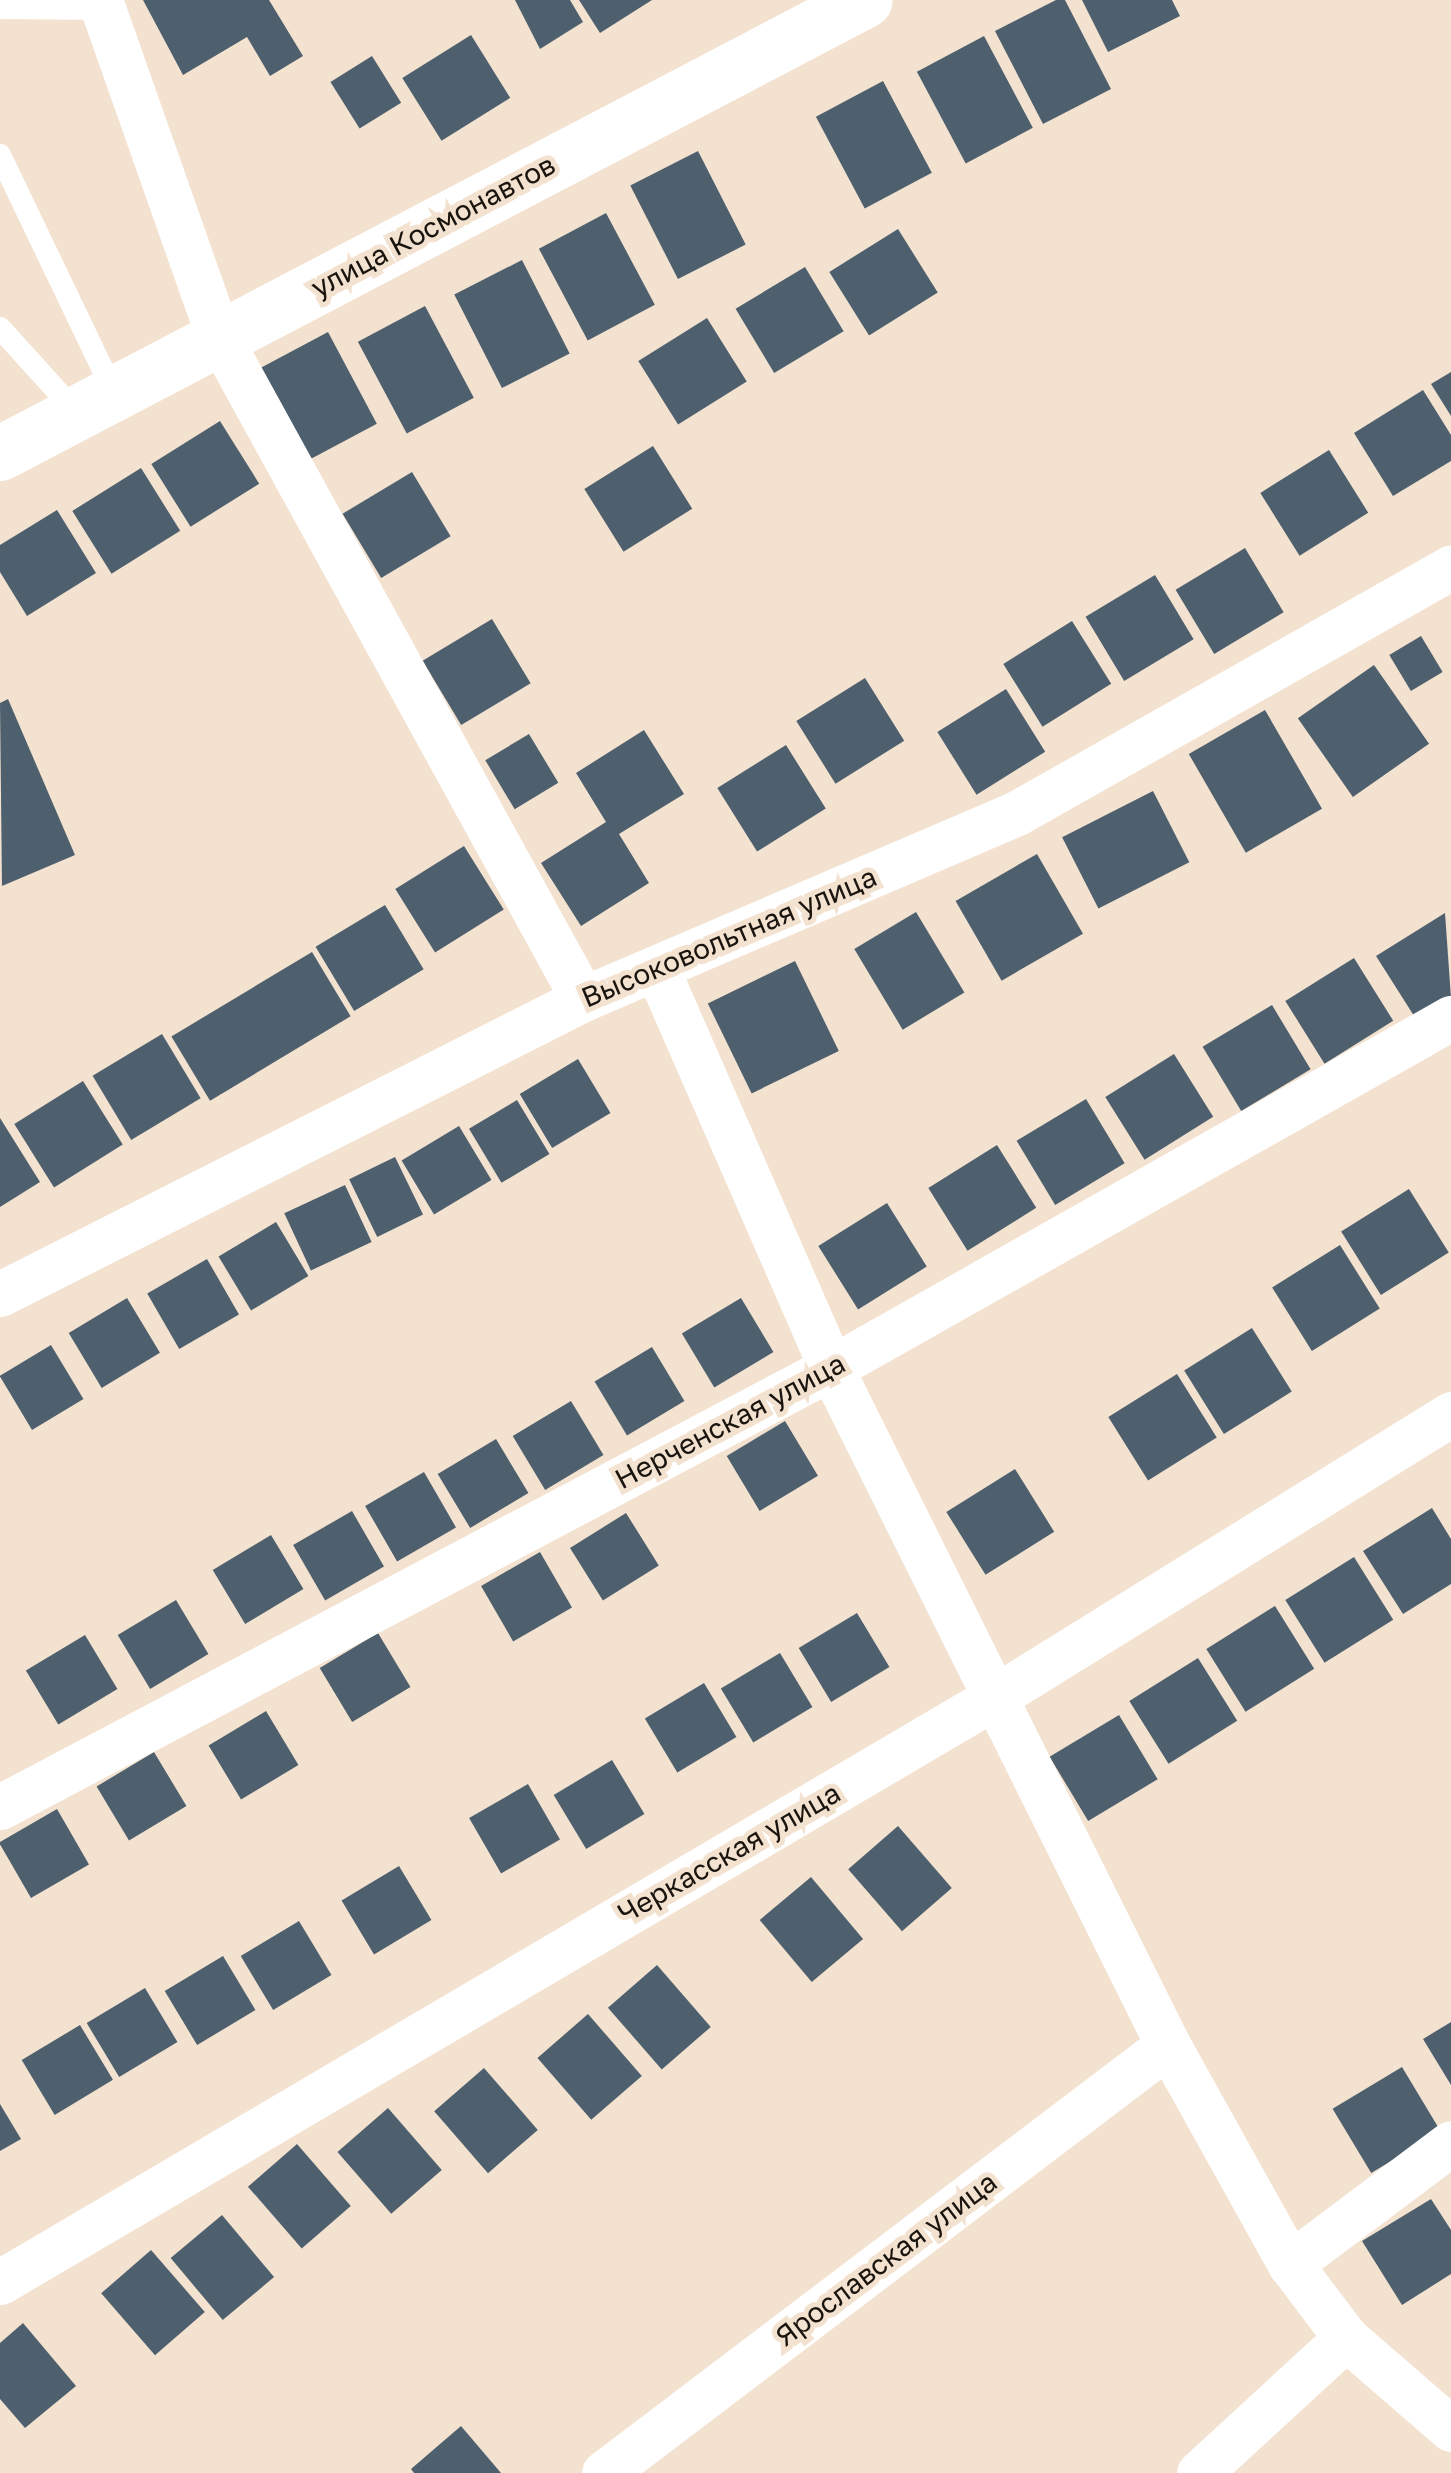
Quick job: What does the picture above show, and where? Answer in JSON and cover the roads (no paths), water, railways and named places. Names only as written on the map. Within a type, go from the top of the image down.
[{"type":"street","name":"улица Космонавтов","points":[[0,452],[866,0]]},
{"type":"street","points":[[102,4],[219,338],[582,999]]},
{"type":"street","name":"Высоковольтная улица","points":[[0,1294],[582,999],[1017,814],[1451,567]]},
{"type":"street","points":[[657,969],[831,1368],[1168,2045],[1290,2264],[1346,2338],[1451,2429]]},
{"type":"street","name":"Нерченская улица","points":[[0,1807],[831,1368],[1451,1018]]},
{"type":"street","name":"Черкасская улица","points":[[0,2282],[995,1697],[1451,1414]]},
{"type":"street","name":"Ярославская улица","points":[[604,2473],[1168,2045]]},
{"type":"street","points":[[1290,2264],[1451,2143]]},
{"type":"street","points":[[1199,2473],[1346,2338]]},
{"type":"lane","points":[[0,8],[102,4]]},
{"type":"lane","points":[[0,155],[96,403]]},
{"type":"lane","points":[[0,328],[96,403]]}]
